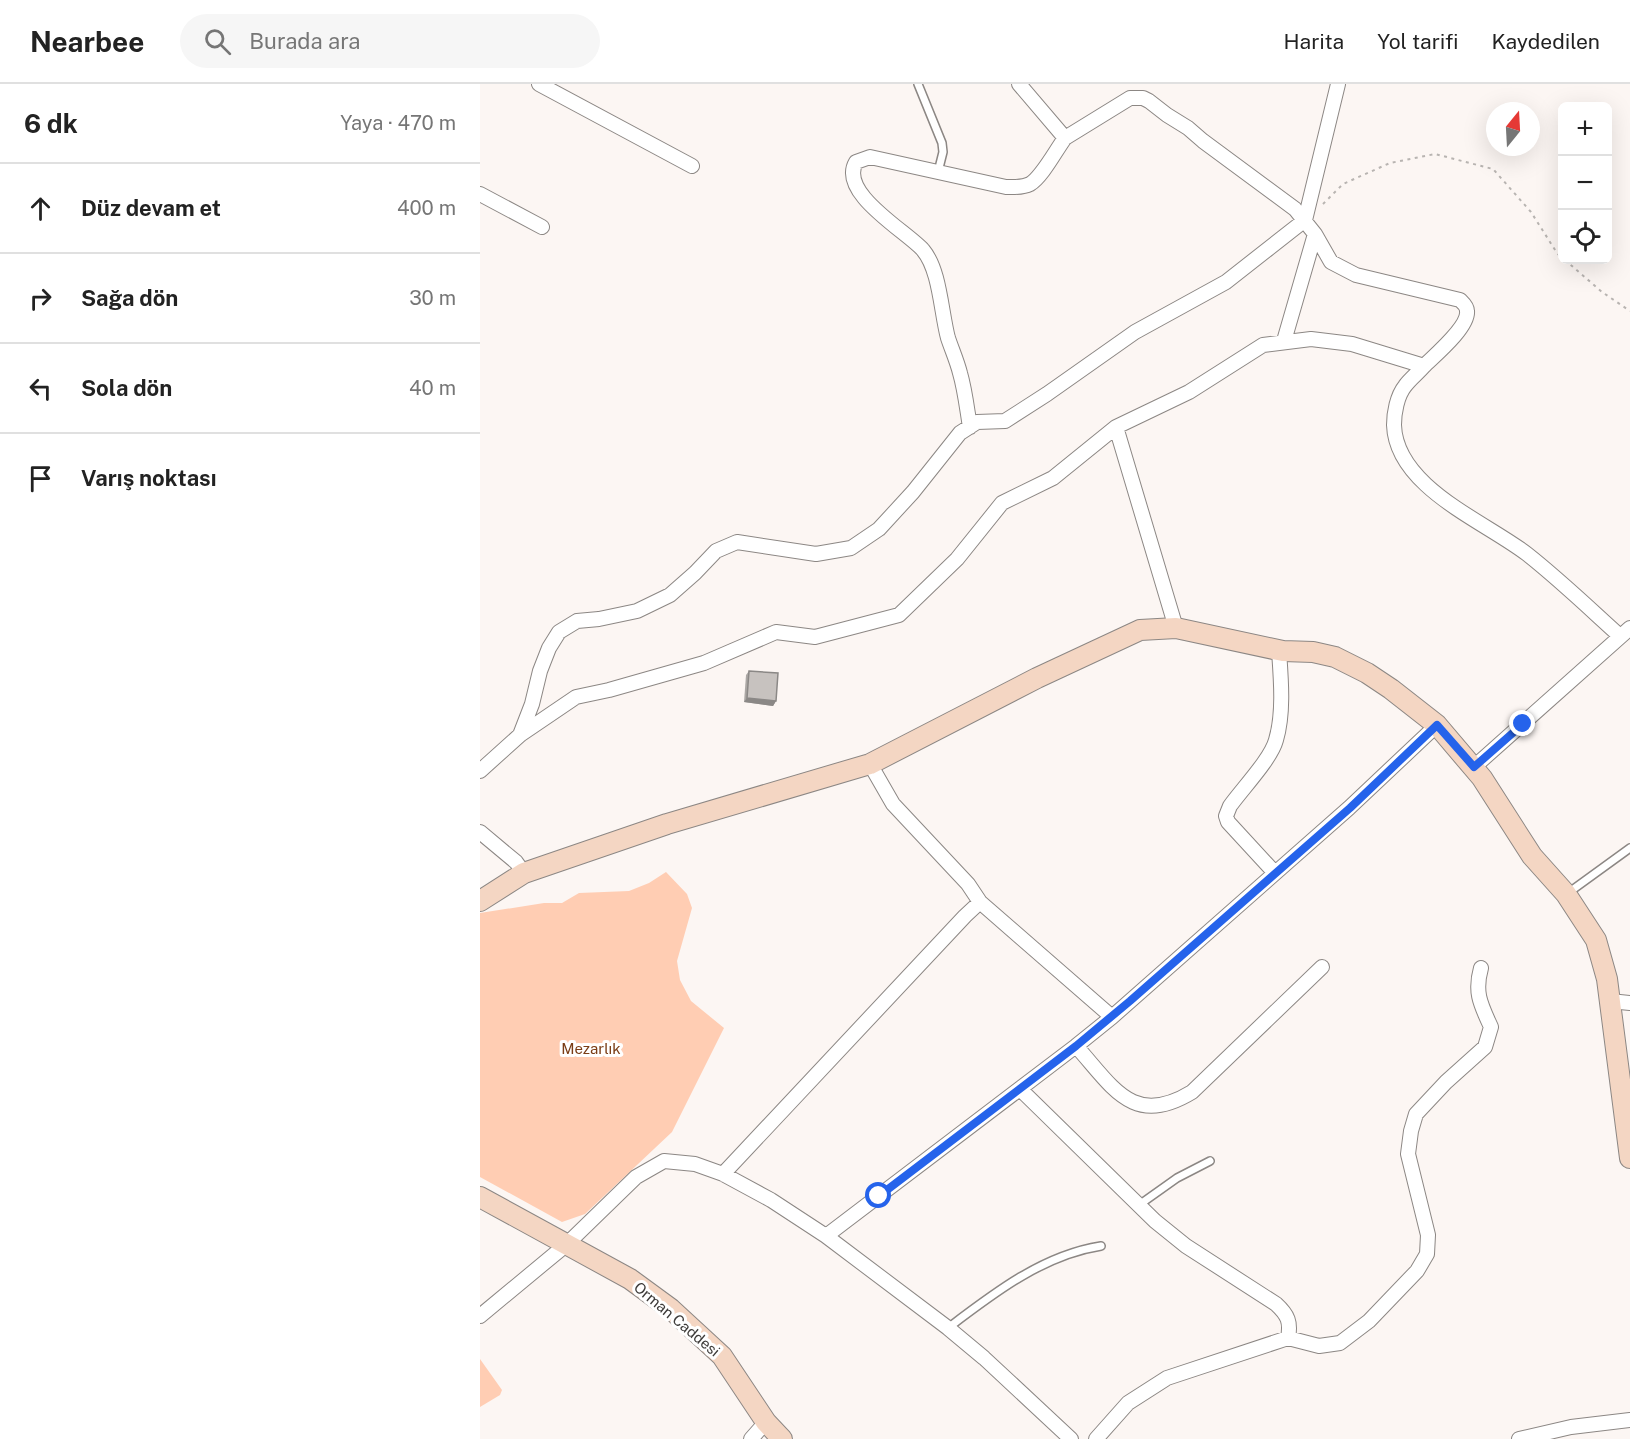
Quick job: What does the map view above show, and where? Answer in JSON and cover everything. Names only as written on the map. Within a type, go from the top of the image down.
[{"type":"street","points":[[539,84],[692,166]]},
{"type":"street","points":[[1019,84],[1065,138]]},
{"type":"street","points":[[520,735],[532,704],[540,671],[558,632],[577,621],[637,611],[670,595],[716,551],[737,542],[816,554],[851,548],[879,529],[913,492],[960,433],[977,422],[1005,421],[1135,332],[1226,282],[1305,220],[1338,84]]},
{"type":"street","points":[[970,427],[960,373],[948,338],[931,261],[923,250],[870,204],[858,189],[852,169],[856,162],[870,158],[1019,187],[1031,184],[1039,176],[1065,138],[1130,98],[1143,98],[1188,128],[1294,209],[1315,234],[1331,262],[1356,275],[1460,300],[1468,312],[1466,320],[1453,337],[1403,387],[1394,413],[1394,436],[1403,459],[1417,478],[1473,519],[1526,553],[1625,632],[1474,767]]},
{"type":"street","points":[[480,194],[542,227]]},
{"type":"street","points":[[1284,341],[1315,234]]},
{"type":"street","points":[[480,771],[520,735],[576,697],[704,663],[776,632],[815,637],[899,615],[957,559],[1002,503],[1053,478],[1116,427],[1189,392],[1263,345],[1311,339],[1352,344],[1424,366]]},
{"type":"street","points":[[1116,427],[1176,628]]},
{"type":"street","points":[[480,901],[524,873],[667,824],[870,765],[1037,678],[1140,630],[1176,628],[1279,651],[1313,652],[1335,657],[1367,673],[1437,725],[1474,767],[1532,856],[1566,894],[1596,940],[1607,979],[1630,1158]]},
{"type":"street","points":[[1275,873],[1228,822],[1226,816],[1230,806],[1271,752],[1276,740],[1281,686],[1279,651]]},
{"type":"street","points":[[826,1236],[1112,1017],[1350,808],[1437,725]]},
{"type":"street","points":[[870,765],[894,804],[968,884],[981,902],[1112,1017]]},
{"type":"street","points":[[480,832],[516,862],[524,873]]},
{"type":"street","points":[[723,1173],[965,916],[981,902]]},
{"type":"street","points":[[1076,1046],[1122,1097],[1150,1107],[1176,1101],[1192,1092],[1322,967]]},
{"type":"street","points":[[1096,1439],[1128,1403],[1167,1378],[1288,1338],[1319,1346],[1341,1343],[1369,1321],[1417,1271],[1427,1254],[1428,1235],[1408,1154],[1411,1131],[1416,1114],[1446,1082],[1485,1047],[1491,1027],[1478,999],[1478,980],[1481,968]]},
{"type":"street","points":[[1610,1001],[1630,1003]]},
{"type":"street","points":[[1020,1089],[1155,1221],[1186,1246],[1276,1304],[1286,1313],[1290,1325],[1288,1338]]},
{"type":"street","points":[[480,1316],[567,1244],[636,1177],[664,1161],[696,1164],[723,1173],[771,1200],[826,1236],[948,1328],[984,1358],[1071,1439]]},
{"type":"street","name":"Orman Caddesi","points":[[480,1197],[630,1279],[671,1309],[722,1356],[766,1422],[782,1439]]},
{"type":"street","points":[[1519,1439],[1571,1427],[1630,1420]]},
{"type":"street","points":[[751,1439],[766,1422]]},
{"type":"lane","points":[[918,84],[942,143],[943,152],[938,172]]},
{"type":"lane","points":[[1566,894],[1630,848]]},
{"type":"lane","points":[[1139,1205],[1177,1178],[1210,1161]]},
{"type":"lane","points":[[948,1328],[999,1290],[1049,1261],[1069,1253],[1101,1246]]},
{"type":"path","points":[[1305,220],[1343,184],[1390,163],[1435,154],[1493,169],[1531,212],[1558,254]]},
{"type":"path","points":[[1570,264],[1602,292],[1630,311]]},
{"type":"green space","name":"Mezarlık","points":[[666,872],[687,894],[692,908],[677,961],[680,980],[691,1001],[724,1028],[672,1132],[585,1214],[562,1222],[480,1177],[480,913],[544,903],[562,903],[579,893],[629,891],[649,883]]},
{"type":"green space","points":[[480,1359],[502,1390],[500,1395],[480,1407]]},
{"type":"building","points":[[749,671],[778,673],[776,701],[747,698]]},
{"type":"route","points":[[879,1196],[1076,1046],[1130,1001],[1350,808],[1437,725],[1474,767],[1523,724]]}]
